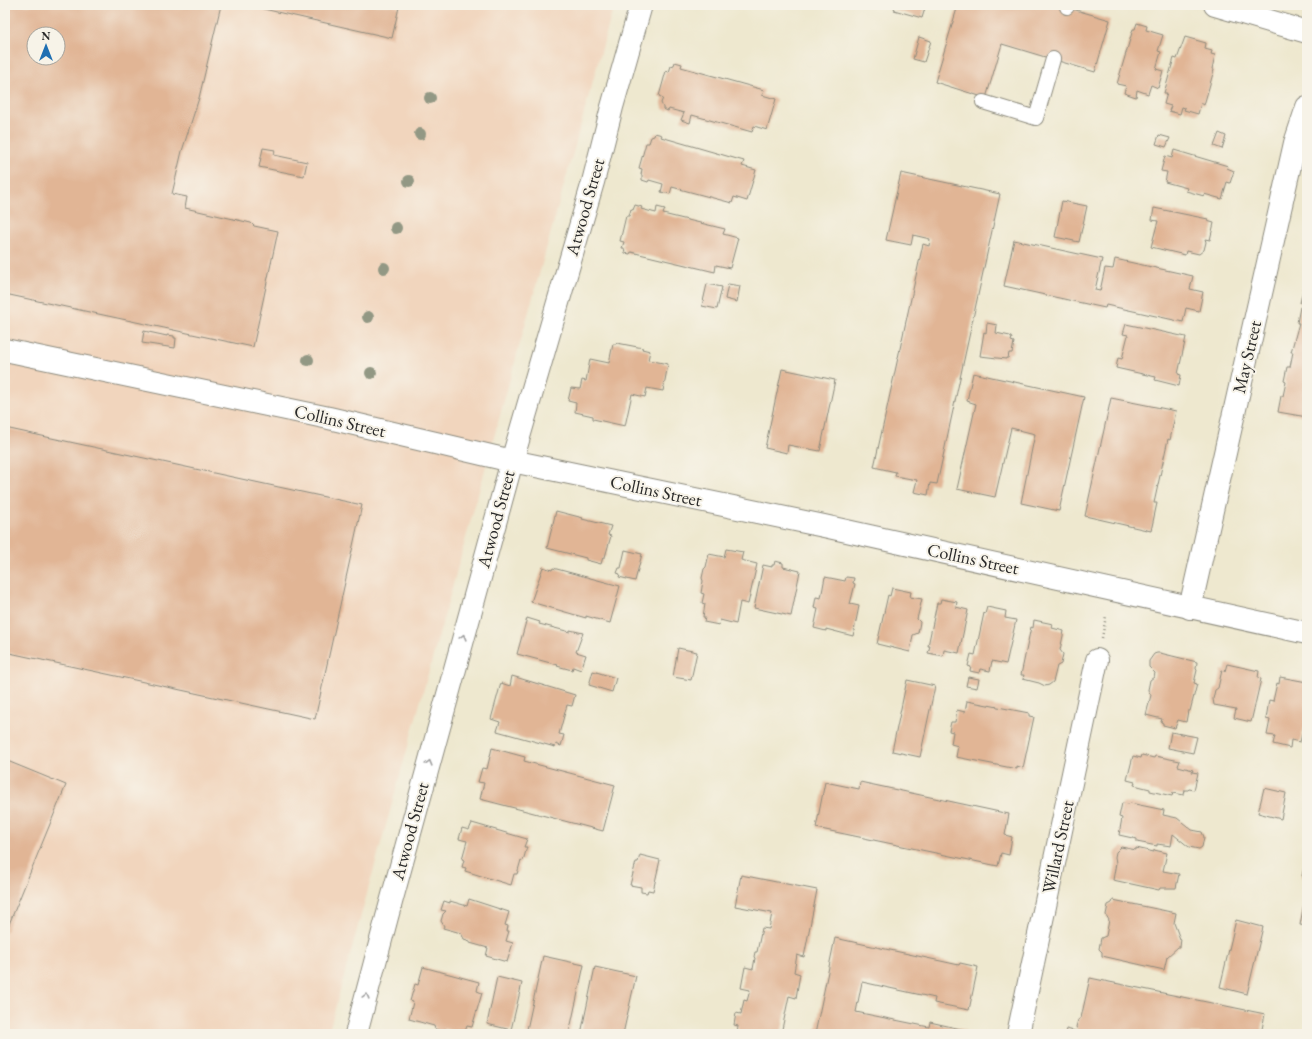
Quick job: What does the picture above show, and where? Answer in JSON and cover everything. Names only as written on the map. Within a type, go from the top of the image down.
[{"type":"street","name":"Atwood Street","points":[[356,1034],[512,461],[593,182],[612,107],[641,5]]},
{"type":"street","points":[[1215,5],[1307,32]]},
{"type":"street","name":"May Street","points":[[1190,608],[1296,143],[1307,107]]},
{"type":"street","name":"Collins Street","points":[[5,350],[329,418],[512,461],[816,525],[1307,633]]},
{"type":"street","name":"Willard Street","points":[[1018,1034],[1097,660]]},
{"type":"lane","points":[[983,102],[1036,118],[1053,59]]},
{"type":"shaded area","points":[[5,5],[614,5],[328,1034],[5,1034]]},
{"type":"building","points":[[5,5],[221,5],[199,98],[182,151],[172,194],[187,197],[185,208],[251,223],[254,226],[278,231],[253,347],[5,294]]},
{"type":"building","points":[[246,5],[390,5],[399,7],[392,38]]},
{"type":"building","points":[[895,5],[926,5],[922,18],[894,10]]},
{"type":"building","points":[[958,5],[1059,5],[1110,20],[1095,72],[1002,44],[986,98],[935,82]]},
{"type":"building","points":[[1137,23],[1147,26],[1146,30],[1163,35],[1158,51],[1161,52],[1156,69],[1163,71],[1158,88],[1151,85],[1148,94],[1137,90],[1136,97],[1124,93],[1126,86],[1117,84],[1133,29],[1135,29]]},
{"type":"building","points":[[919,37],[931,41],[924,62],[913,59]]},
{"type":"building","points":[[1185,37],[1206,43],[1205,49],[1212,51],[1211,54],[1215,55],[1212,69],[1214,70],[1204,105],[1201,103],[1198,114],[1184,110],[1185,108],[1182,107],[1180,114],[1169,111],[1171,106],[1164,104],[1167,93],[1164,93],[1174,58],[1177,59]]},
{"type":"building","points":[[675,62],[682,64],[681,67],[764,90],[762,95],[776,99],[767,130],[754,126],[752,132],[692,115],[690,123],[681,120],[684,113],[663,109],[661,103],[663,98],[659,96],[666,71],[669,72],[671,66],[674,65]]},
{"type":"building","points":[[655,133],[662,135],[661,137],[744,161],[742,166],[756,170],[747,201],[734,197],[732,203],[672,187],[670,194],[661,192],[663,184],[649,180],[648,182],[642,180],[642,169],[639,168],[646,143],[649,143],[651,137],[654,136]]},
{"type":"building","points":[[1219,133],[1226,136],[1222,149],[1214,146]]},
{"type":"building","points":[[1159,135],[1170,138],[1166,147],[1156,144]]},
{"type":"building","points":[[263,148],[275,150],[274,155],[307,162],[304,176],[259,167]]},
{"type":"building","points":[[1174,150],[1228,166],[1227,168],[1234,171],[1230,183],[1227,182],[1222,199],[1186,191],[1187,188],[1165,182],[1167,172],[1161,171],[1165,156],[1172,158]]},
{"type":"building","points":[[901,173],[1000,194],[937,484],[930,483],[928,495],[914,492],[917,480],[895,476],[896,472],[874,467],[923,244],[929,246],[930,239],[913,235],[911,245],[886,240]]},
{"type":"building","points":[[1062,201],[1087,206],[1079,242],[1055,237]]},
{"type":"building","points":[[635,205],[642,207],[641,209],[656,213],[657,207],[665,209],[663,214],[725,229],[723,234],[738,238],[730,268],[716,265],[715,272],[631,252],[630,254],[625,253],[624,248],[622,248],[624,242],[620,241],[626,216],[629,216],[631,209],[633,210]]},
{"type":"building","points":[[1154,208],[1208,219],[1207,221],[1214,223],[1210,240],[1205,239],[1206,242],[1204,250],[1199,254],[1186,251],[1185,255],[1151,247],[1158,221],[1152,220]]},
{"type":"building","points":[[1014,240],[1102,259],[1095,290],[1100,291],[1105,268],[1113,269],[1115,259],[1193,276],[1190,289],[1203,292],[1199,311],[1186,308],[1183,322],[1106,305],[1105,308],[1004,286]]},
{"type":"building","points":[[1306,277],[1307,417],[1278,412],[1281,396],[1283,396],[1286,382],[1284,381],[1287,367],[1290,367],[1293,352],[1291,352],[1299,323],[1297,323],[1300,307],[1302,307],[1303,304],[1300,303]]},
{"type":"building","points":[[707,284],[722,287],[717,309],[702,306]]},
{"type":"building","points":[[728,284],[740,286],[737,302],[725,299]]},
{"type":"building","points":[[987,323],[997,325],[996,333],[1010,336],[1012,338],[1011,341],[1014,342],[1012,353],[1009,353],[1008,358],[980,356]]},
{"type":"building","points":[[1126,324],[1186,337],[1178,374],[1181,375],[1179,386],[1155,380],[1156,377],[1116,368],[1118,358],[1122,359],[1128,335],[1123,334]]},
{"type":"building","points":[[144,331],[174,336],[174,338],[176,338],[175,348],[142,343]]},
{"type":"building","points":[[617,343],[643,348],[642,349],[650,351],[648,360],[668,364],[663,391],[647,388],[645,397],[632,394],[625,426],[593,419],[593,416],[575,412],[576,403],[568,401],[571,388],[580,389],[582,380],[586,381],[590,359],[609,363],[613,344]]},
{"type":"building","points":[[782,369],[835,380],[820,451],[788,445],[787,453],[765,448]]},
{"type":"building","points":[[973,373],[1084,397],[1059,511],[1021,503],[1035,434],[1011,428],[995,497],[957,489],[976,404],[967,401]]},
{"type":"building","points":[[1111,398],[1176,411],[1170,440],[1168,439],[1154,503],[1157,503],[1151,531],[1085,516]]},
{"type":"building","points":[[5,428],[362,505],[315,719],[5,652]]},
{"type":"building","points":[[556,511],[611,526],[608,535],[611,536],[605,557],[603,557],[601,564],[586,560],[586,558],[547,548]]},
{"type":"building","points":[[726,549],[743,552],[741,560],[757,564],[748,604],[740,602],[736,624],[720,620],[719,625],[704,622],[705,617],[703,617],[705,604],[702,603],[704,594],[701,593],[702,578],[709,554],[724,557]]},
{"type":"building","points":[[625,550],[642,554],[635,581],[619,577],[620,574],[617,573],[619,568],[621,568]]},
{"type":"building","points":[[775,561],[783,563],[783,567],[800,571],[791,616],[754,608],[763,565],[772,567]]},
{"type":"building","points":[[543,567],[552,570],[553,568],[620,586],[610,623],[586,616],[586,618],[531,602]]},
{"type":"building","points":[[825,577],[845,581],[846,577],[854,578],[853,583],[855,584],[850,604],[859,606],[853,636],[826,629],[826,631],[814,628],[818,609],[814,608],[816,597],[821,598]]},
{"type":"building","points":[[892,588],[911,592],[910,597],[922,599],[917,619],[920,622],[918,633],[913,635],[910,652],[877,644],[888,595],[890,596]]},
{"type":"building","points":[[941,599],[957,602],[956,607],[968,610],[959,653],[944,650],[943,656],[928,653],[930,646],[928,646],[937,603],[940,603]]},
{"type":"building","points":[[987,607],[1006,611],[1005,618],[1016,620],[1006,664],[992,661],[990,671],[980,669],[979,673],[970,671],[971,667],[968,666],[971,654],[975,655],[984,613],[985,614]]},
{"type":"building","points":[[527,618],[540,622],[539,624],[570,632],[570,630],[583,633],[576,652],[586,655],[581,670],[573,667],[572,670],[517,654]]},
{"type":"building","points":[[1034,620],[1053,624],[1052,628],[1064,631],[1060,650],[1063,654],[1061,664],[1057,666],[1053,682],[1045,686],[1023,679],[1024,675],[1021,675],[1031,627],[1033,628]]},
{"type":"building","points":[[678,648],[697,652],[691,680],[673,677]]},
{"type":"building","points":[[1157,653],[1197,662],[1194,683],[1197,684],[1190,711],[1188,711],[1186,722],[1178,720],[1175,728],[1163,725],[1161,722],[1162,719],[1146,715],[1151,695],[1148,690],[1150,680],[1154,677],[1155,673],[1149,667],[1149,661],[1154,654]]},
{"type":"building","points":[[1227,664],[1259,671],[1258,678],[1261,679],[1251,722],[1234,718],[1236,709],[1214,705],[1213,699],[1215,690],[1218,688],[1222,670],[1225,671]]},
{"type":"building","points":[[593,671],[616,678],[612,692],[589,685]]},
{"type":"building","points":[[512,676],[575,695],[572,706],[567,705],[559,734],[564,735],[561,746],[556,744],[555,747],[497,731],[500,722],[491,719],[501,683],[510,686]]},
{"type":"building","points":[[968,677],[979,679],[977,688],[966,686]]},
{"type":"building","points":[[1280,677],[1307,682],[1305,706],[1307,706],[1307,717],[1305,727],[1300,742],[1291,740],[1290,748],[1273,744],[1275,736],[1267,735],[1270,720],[1266,719],[1269,700],[1273,701]]},
{"type":"building","points":[[907,680],[935,686],[920,757],[892,751]]},
{"type":"building","points":[[967,701],[1029,713],[1029,716],[1034,717],[1023,768],[1017,766],[1017,769],[956,757],[958,746],[951,744],[953,732],[949,731],[951,722],[955,722],[957,710],[965,712]]},
{"type":"building","points":[[1171,732],[1197,737],[1193,753],[1168,748]]},
{"type":"building","points":[[492,748],[525,757],[524,761],[615,785],[603,831],[480,799],[484,783],[478,782],[482,768],[487,769]]},
{"type":"building","points":[[1142,755],[1180,761],[1178,766],[1198,773],[1194,790],[1185,790],[1184,795],[1173,793],[1172,796],[1150,791],[1150,789],[1134,785],[1135,782],[1127,780],[1133,756],[1141,758]]},
{"type":"building","points":[[5,760],[66,785],[5,934]]},
{"type":"building","points":[[825,782],[859,789],[860,782],[1009,814],[1005,835],[1012,837],[1009,855],[1001,853],[998,866],[816,828]]},
{"type":"building","points":[[1264,788],[1286,793],[1281,819],[1258,813]]},
{"type":"building","points":[[1122,803],[1130,803],[1164,810],[1163,815],[1177,818],[1192,830],[1202,832],[1204,837],[1202,847],[1199,849],[1189,847],[1173,834],[1171,846],[1157,844],[1157,846],[1137,842],[1137,839],[1119,835],[1122,818],[1119,817]]},
{"type":"building","points":[[472,823],[527,839],[524,847],[527,847],[523,861],[521,860],[517,874],[514,874],[511,885],[465,871],[466,868],[462,867],[464,860],[462,859],[467,841],[459,839],[462,828],[469,830]]},
{"type":"building","points":[[1121,847],[1136,850],[1136,848],[1154,852],[1154,850],[1167,853],[1163,871],[1179,874],[1176,888],[1160,888],[1159,890],[1113,880],[1116,852]]},
{"type":"building","points":[[640,855],[660,860],[653,891],[648,890],[647,893],[641,892],[641,887],[630,885],[636,862],[638,862]]},
{"type":"building","points":[[1307,858],[1307,877],[1302,876]]},
{"type":"building","points":[[741,875],[817,890],[804,957],[797,955],[794,972],[800,974],[796,998],[789,996],[781,1034],[737,1034],[738,1026],[734,1025],[736,1013],[741,1014],[744,1000],[747,1001],[750,990],[741,988],[745,967],[753,969],[755,952],[757,952],[762,928],[769,929],[772,913],[735,906]]},
{"type":"building","points":[[1307,892],[1307,926],[1300,925]]},
{"type":"building","points":[[469,899],[509,912],[505,925],[508,926],[507,931],[509,931],[506,941],[513,943],[507,962],[486,956],[488,948],[470,943],[470,941],[464,939],[461,933],[443,928],[444,926],[441,921],[443,914],[446,911],[441,910],[444,901],[450,903],[450,901],[467,906]]},
{"type":"building","points":[[1113,900],[1176,913],[1174,923],[1181,939],[1180,947],[1178,947],[1167,957],[1164,970],[1102,956],[1102,952],[1099,949],[1101,938],[1106,936],[1109,920],[1106,915],[1108,905],[1112,903]]},
{"type":"building","points":[[1236,920],[1263,927],[1247,994],[1220,987]]},
{"type":"building","points":[[835,938],[959,965],[960,963],[978,967],[969,1010],[934,1003],[935,998],[862,982],[856,1012],[929,1027],[930,1022],[965,1030],[964,1034],[815,1034]]},
{"type":"building","points":[[543,956],[584,965],[569,1034],[526,1034]]},
{"type":"building","points":[[423,967],[479,982],[477,991],[482,993],[472,1027],[467,1026],[464,1034],[445,1029],[441,1031],[435,1029],[434,1026],[409,1019],[413,1002],[410,1001],[415,984],[418,985]]},
{"type":"building","points":[[595,967],[636,976],[623,1034],[581,1034]]},
{"type":"building","points":[[497,977],[522,983],[511,1030],[487,1024]]},
{"type":"building","points":[[1090,978],[1265,1014],[1261,1034],[1065,1034],[1066,1029],[1079,1032],[1076,1027],[1078,1020],[1081,1018]]}]
